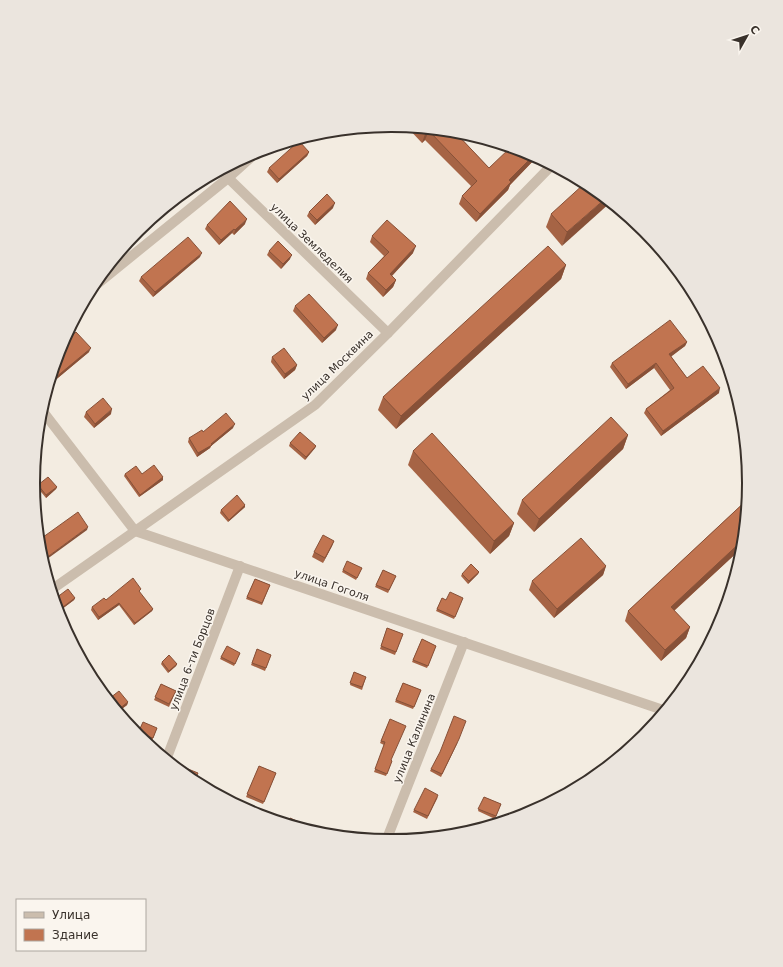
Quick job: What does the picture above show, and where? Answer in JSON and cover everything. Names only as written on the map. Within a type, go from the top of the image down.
[{"type":"street","name":"улица Москвина","points":[[56,587],[314,405],[388,333],[548,169]]},
{"type":"street","name":"улица Земледелия","points":[[224,174],[388,333]]},
{"type":"street","points":[[113,270],[222,176]]},
{"type":"street","points":[[47,416],[135,531]]},
{"type":"street","name":"улица Гоголя","points":[[135,531],[661,709]]},
{"type":"street","name":"улица 6-ти Борцов","points":[[168,754],[240,566]]},
{"type":"street","name":"улица Калинина","points":[[388,835],[464,642]]},
{"type":"building","points":[[432,135],[462,139],[489,168],[506,152],[529,160],[509,180],[511,182],[480,214],[462,196],[477,181]]},
{"type":"building","points":[[302,144],[309,152],[279,179],[269,168],[293,147]]},
{"type":"building","points":[[581,187],[601,202],[567,232],[551,214]]},
{"type":"building","points":[[327,194],[335,203],[317,220],[309,212]]},
{"type":"building","points":[[230,201],[247,219],[221,240],[207,225]]},
{"type":"building","points":[[387,220],[416,246],[390,274],[396,280],[386,290],[368,273],[389,252],[372,236]]},
{"type":"building","points":[[188,237],[202,253],[155,292],[141,277]]},
{"type":"building","points":[[278,241],[292,255],[283,264],[269,251]]},
{"type":"building","points":[[548,246],[566,265],[401,416],[383,397]]},
{"type":"building","points":[[309,294],[338,325],[324,338],[295,306]]},
{"type":"building","points":[[670,320],[687,342],[669,354],[687,378],[703,366],[720,388],[663,431],[646,409],[674,388],[656,363],[628,384],[612,363]]},
{"type":"building","points":[[76,332],[91,348],[57,376],[67,349],[73,334]]},
{"type":"building","points":[[284,348],[297,365],[285,374],[272,357]]},
{"type":"building","points":[[103,398],[112,409],[95,424],[86,412]]},
{"type":"building","points":[[226,413],[235,424],[211,444],[212,445],[198,453],[189,438],[202,430],[203,432]]},
{"type":"building","points":[[611,417],[628,435],[539,519],[522,500]]},
{"type":"building","points":[[300,432],[316,446],[306,457],[290,443]]},
{"type":"building","points":[[432,433],[514,523],[494,541],[413,451]]},
{"type":"building","points":[[154,465],[163,477],[140,495],[125,474],[136,466],[142,474]]},
{"type":"building","points":[[48,477],[57,487],[46,495],[40,488],[40,483]]},
{"type":"building","points":[[237,495],[245,505],[229,520],[221,510]]},
{"type":"building","points":[[742,504],[737,545],[671,607],[690,627],[665,650],[628,611]]},
{"type":"building","points":[[78,512],[88,527],[48,557],[44,536]]},
{"type":"building","points":[[323,535],[334,541],[325,558],[314,552]]},
{"type":"building","points":[[581,538],[606,566],[557,609],[532,581]]},
{"type":"building","points":[[347,561],[362,568],[357,578],[343,570]]},
{"type":"building","points":[[471,564],[479,572],[469,581],[462,574]]},
{"type":"building","points":[[383,570],[396,576],[389,590],[376,585]]},
{"type":"building","points":[[133,578],[141,589],[139,591],[153,609],[135,623],[119,603],[99,617],[92,607],[104,598],[106,600]]},
{"type":"building","points":[[255,579],[270,585],[262,603],[247,597]]},
{"type":"building","points":[[68,589],[75,598],[63,607],[59,596]]},
{"type":"building","points":[[450,592],[463,598],[455,617],[437,609],[442,598],[446,600]]},
{"type":"building","points":[[387,628],[403,634],[396,652],[381,646]]},
{"type":"building","points":[[422,639],[436,646],[428,666],[413,660]]},
{"type":"building","points":[[227,646],[240,653],[235,664],[221,657]]},
{"type":"building","points":[[257,649],[271,655],[266,668],[252,663]]},
{"type":"building","points":[[169,655],[177,664],[169,671],[162,662]]},
{"type":"building","points":[[354,672],[366,677],[362,687],[350,683]]},
{"type":"building","points":[[403,683],[421,690],[414,707],[396,700]]},
{"type":"building","points":[[161,684],[176,691],[169,704],[155,697]]},
{"type":"building","points":[[119,691],[128,702],[121,707],[112,696]]},
{"type":"building","points":[[454,716],[466,721],[442,774],[431,769],[440,752]]},
{"type":"building","points":[[390,719],[406,726],[391,760],[392,761],[387,774],[375,769],[385,742],[381,741]]},
{"type":"building","points":[[143,722],[157,728],[153,738],[147,736],[140,729]]},
{"type":"building","points":[[259,766],[276,773],[264,802],[247,794]]},
{"type":"building","points":[[186,768],[198,773],[197,776]]},
{"type":"building","points":[[425,788],[438,795],[428,816],[414,810]]},
{"type":"building","points":[[484,797],[501,804],[496,816],[478,809]]}]
